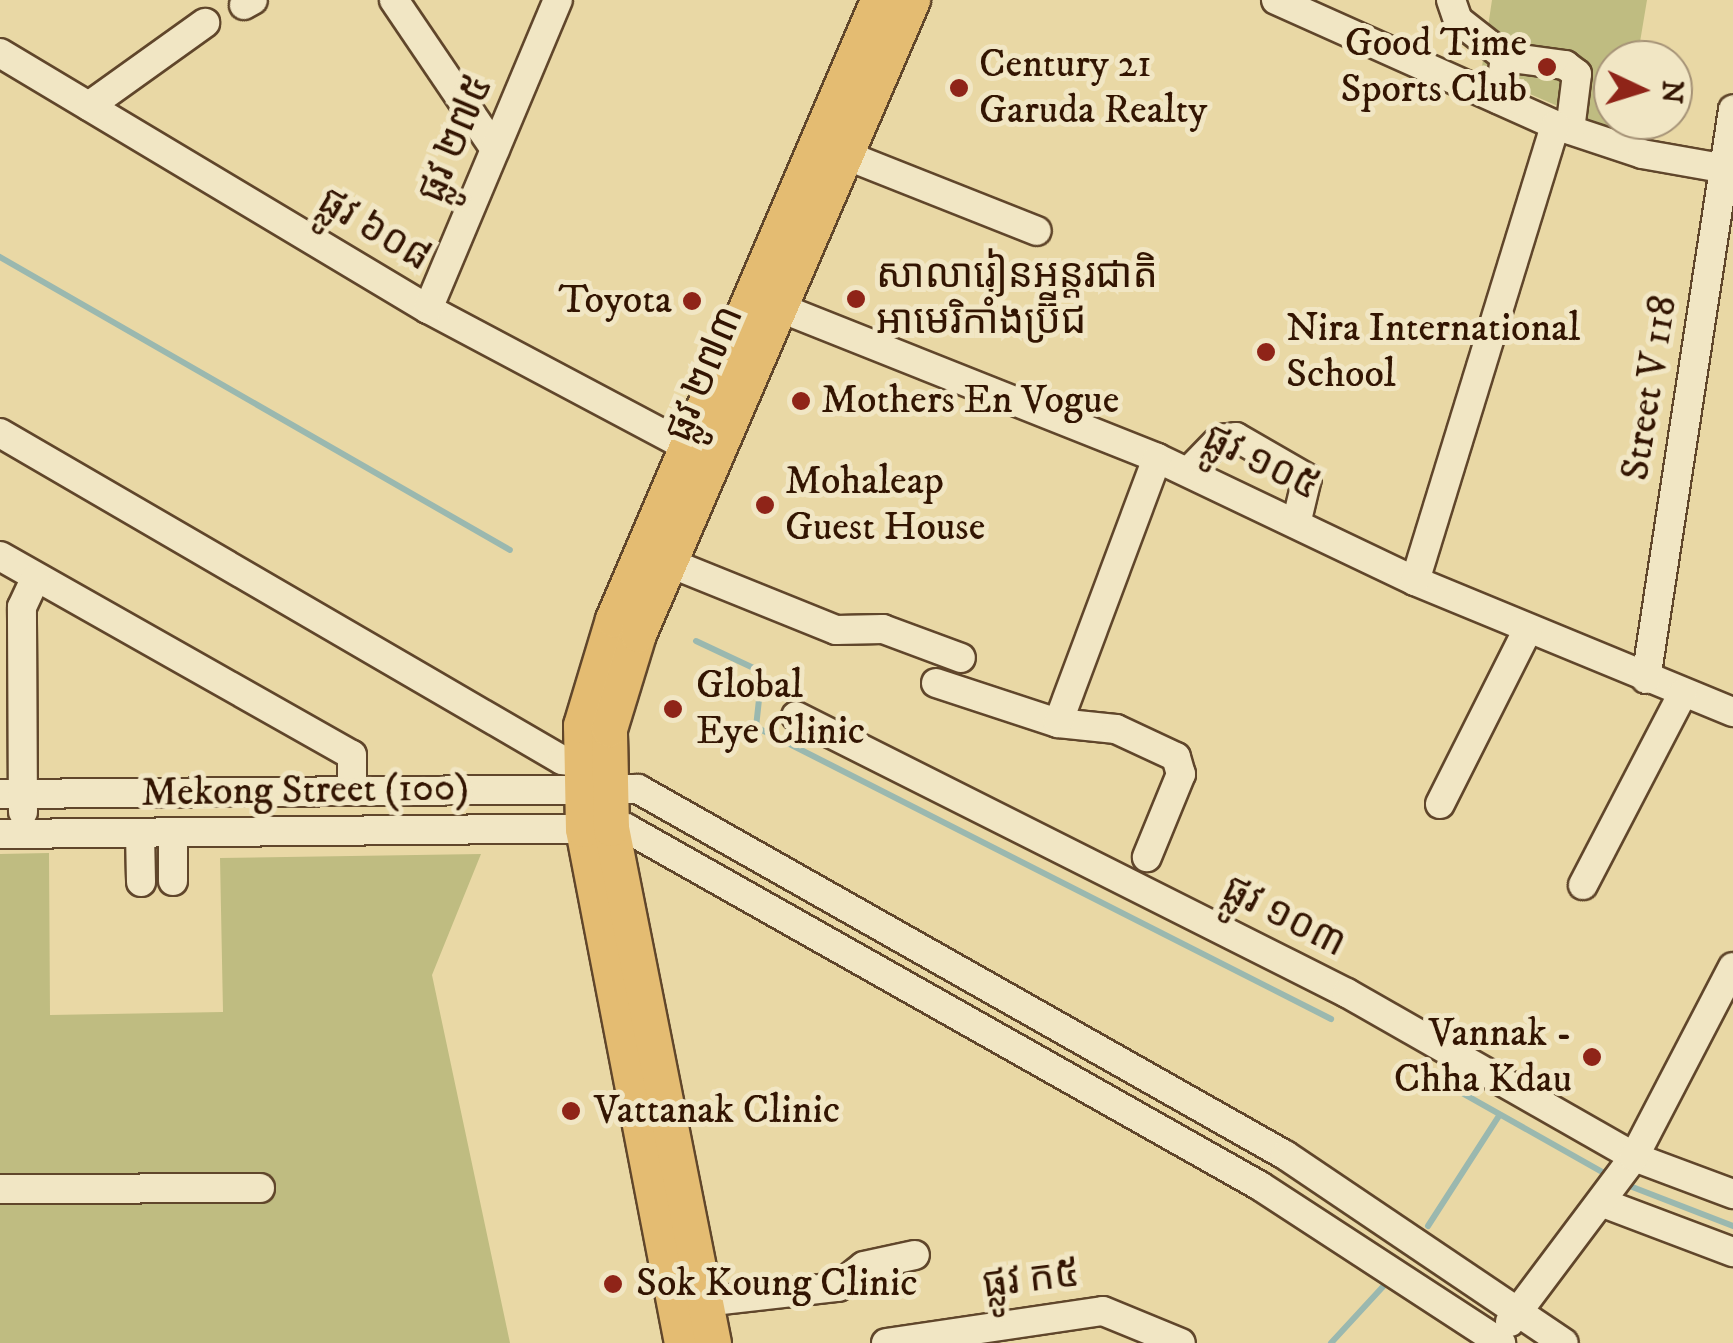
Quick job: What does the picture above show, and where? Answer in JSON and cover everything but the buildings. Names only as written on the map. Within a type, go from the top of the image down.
[{"type":"main road","name":"ផ្លូវ ២៧៣","points":[[765,302],[845,155],[878,0]]},
{"type":"main road","name":"ផ្លូវ ២៧៣","points":[[592,776],[595,666],[700,454],[866,68],[912,0]]},
{"type":"main road","name":"ផ្លូវ ២៧៣","points":[[592,776],[622,676],[670,564],[700,454]]},
{"type":"main road","points":[[592,776],[597,828],[682,1343]]},
{"type":"main road","points":[[597,828],[713,1343]]},
{"type":"street","points":[[394,0],[496,149]]},
{"type":"street","name":"ផ្លូវ ២៧៥","points":[[428,309],[558,0]]},
{"type":"street","points":[[1415,581],[1562,128],[1576,74],[1565,65],[1505,56],[1458,20],[1450,0]]},
{"type":"street","points":[[1286,2],[1562,128],[1642,154],[1729,169]]},
{"type":"street","points":[[90,106],[205,23]]},
{"type":"street","name":"ផ្លូវ ៦០៨","points":[[0,53],[428,309],[700,454]]},
{"type":"street","points":[[1499,100],[1505,56]]},
{"type":"street","name":"Street V 118","points":[[1646,679],[1729,169],[1733,110]]},
{"type":"street","points":[[845,155],[1037,232]]},
{"type":"street","name":"ផ្លូវ ១០៥","points":[[765,302],[1157,458],[1415,581],[1733,712]]},
{"type":"street","points":[[0,434],[562,760],[592,776],[638,789],[1285,1154],[1520,1308],[1564,1343]]},
{"type":"street","points":[[1188,472],[1220,439],[1236,436],[1308,478],[1296,524]]},
{"type":"street","points":[[1058,723],[1157,458]]},
{"type":"street","points":[[0,556],[352,754],[352,791]]},
{"type":"street","points":[[670,564],[836,630],[883,629],[961,658]]},
{"type":"street","points":[[12,834],[22,607],[36,576]]},
{"type":"street","points":[[1440,804],[1528,629]]},
{"type":"street","points":[[936,683],[1058,723],[1116,729],[1176,757],[1181,774],[1147,857]]},
{"type":"street","points":[[1583,884],[1682,693]]},
{"type":"street","name":"ផ្លូវ ១០៣","points":[[796,716],[1347,993],[1619,1180],[1733,1194]]},
{"type":"street","name":"Mekong Street (100)","points":[[11,794],[352,791],[592,776]]},
{"type":"street","points":[[597,828],[626,828],[1260,1186],[1497,1342],[1619,1180],[1733,967]]},
{"type":"street","name":"Mekong Street (100)","points":[[12,834],[597,828]]},
{"type":"street","points":[[173,832],[173,881]]},
{"type":"street","points":[[140,833],[142,882]]},
{"type":"street","points":[[1619,1180],[1733,1252]]},
{"type":"street","points":[[0,1189],[260,1188]]},
{"type":"street","points":[[704,1302],[838,1287],[864,1266],[915,1255]]},
{"type":"street","name":"ផ្លូវ ក៥","points":[[886,1343],[1103,1311],[1181,1343]]},
{"type":"shaded area","name":"Good Time Sports Club","points":[[1492,0],[1647,0],[1640,40],[1593,40],[1593,121],[1481,73]]},
{"type":"shaded area","points":[[49,853],[50,1015],[223,1012],[220,858],[481,854],[432,975],[510,1343],[0,1343],[0,854]]},
{"type":"waterway","points":[[0,257],[510,550]]},
{"type":"waterway","points":[[696,641],[762,672],[756,727],[1331,1019]]},
{"type":"waterway","points":[[1407,1062],[1611,1177]]},
{"type":"waterway","points":[[1428,1226],[1499,1116]]},
{"type":"waterway","points":[[1622,1183],[1733,1226]]},
{"type":"waterway","points":[[1331,1343],[1391,1278]]},
{"type":"place","name":"Good Time Sports Club","points":[[1547,67]]},
{"type":"place","name":"Century 21 Garuda Realty","points":[[959,88]]},
{"type":"place","name":"សាលារៀនអន្តរជាតិ អាមេរិកាំងប្រ៊ីជ","points":[[856,299]]},
{"type":"place","name":"Toyota","points":[[692,301]]},
{"type":"place","name":"Nira International School","points":[[1266,352]]},
{"type":"place","name":"Mothers En Vogue","points":[[801,401]]},
{"type":"place","name":"Mohaleap Guest House","points":[[765,505]]},
{"type":"place","name":"Global Eye Clinic","points":[[673,709]]},
{"type":"place","name":"Vannak - Chha Kdau","points":[[1592,1057]]},
{"type":"place","name":"Vattanak Clinic","points":[[571,1111]]},
{"type":"place","name":"Sok Koung Clinic","points":[[613,1284]]}]
